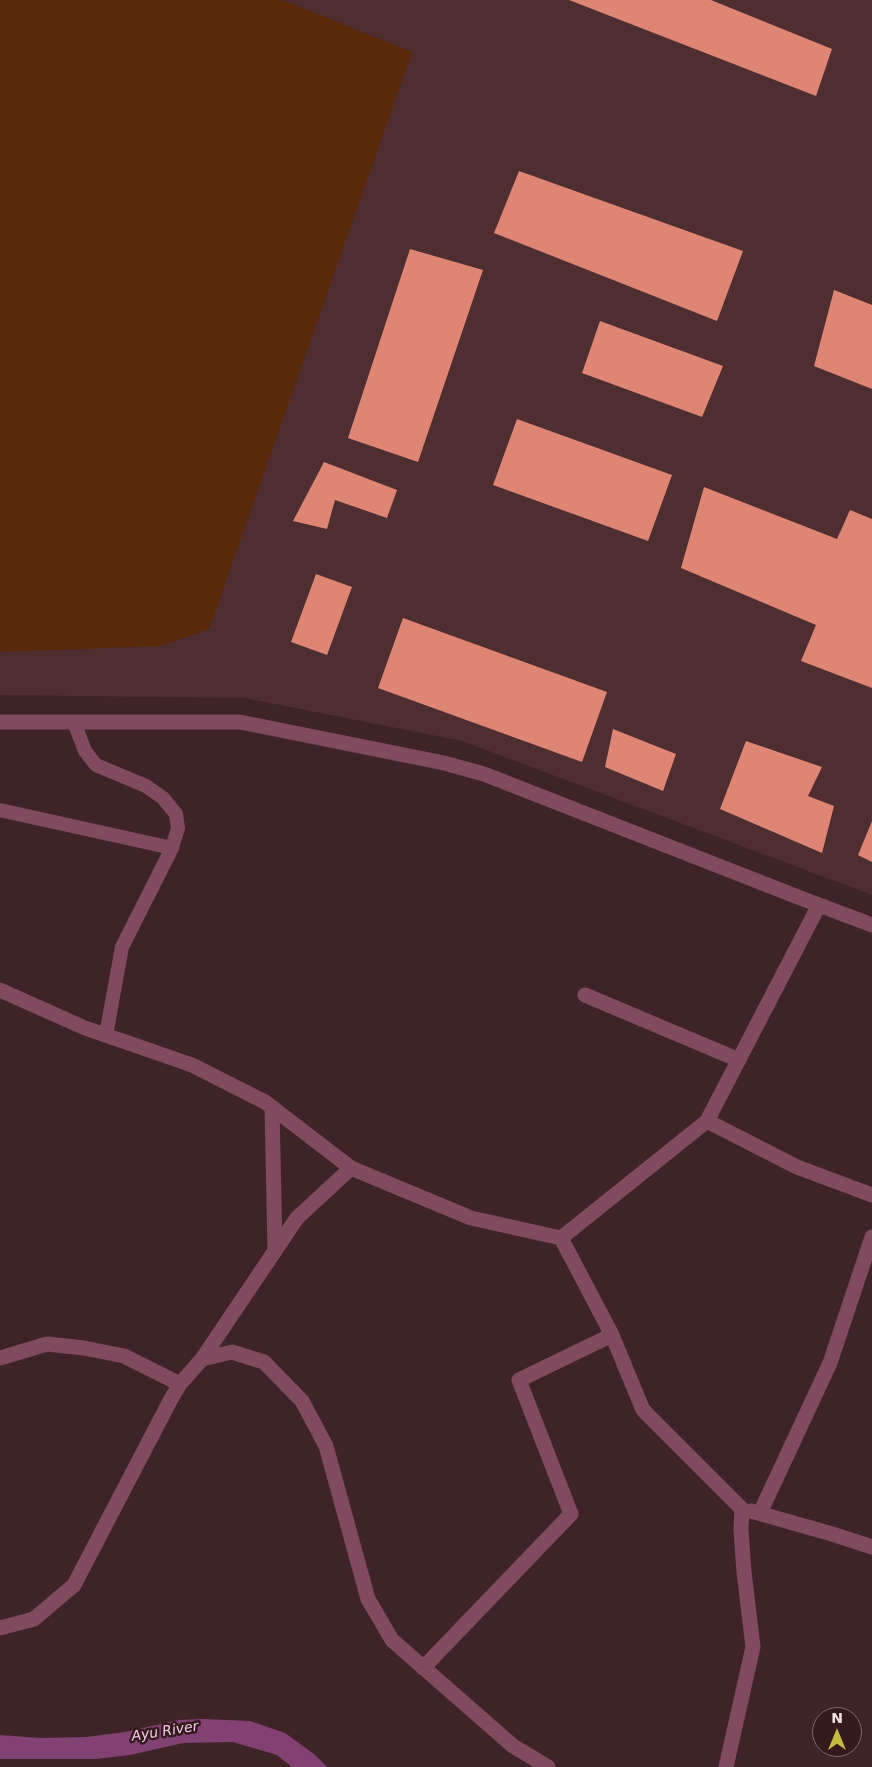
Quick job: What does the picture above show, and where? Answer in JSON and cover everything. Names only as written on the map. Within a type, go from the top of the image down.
[{"type":"street","points":[[0,722],[240,722],[444,763],[484,774],[872,925]]},
{"type":"street","points":[[561,1238],[707,1121],[820,905]]},
{"type":"street","points":[[0,990],[85,1028],[192,1065],[265,1102],[351,1168],[472,1218],[561,1238],[612,1335],[643,1410],[742,1510],[760,1513],[872,1547]]},
{"type":"street","points":[[585,995],[739,1060]]},
{"type":"street","points":[[272,1107],[275,1251]]},
{"type":"street","points":[[707,1121],[797,1167],[872,1195]]},
{"type":"street","points":[[0,1628],[34,1619],[74,1585],[180,1384],[202,1359],[297,1218],[351,1168]]},
{"type":"street","points":[[760,1513],[830,1363],[872,1237]]},
{"type":"street","points":[[423,1668],[571,1514],[519,1380],[612,1335]]},
{"type":"street","points":[[0,1358],[46,1344],[84,1348],[124,1356],[180,1384]]},
{"type":"street","points":[[202,1359],[232,1352],[264,1362],[302,1401],[326,1446],[368,1599],[392,1640],[514,1746],[548,1767]]},
{"type":"street","points":[[726,1767],[753,1647],[744,1572],[741,1530],[742,1510]]},
{"type":"lane","points":[[74,722],[85,751],[96,765],[146,786],[163,798],[176,814],[178,828],[172,848],[122,947],[106,1035]]},
{"type":"lane","points":[[0,810],[172,848]]},
{"type":"shaded area","points":[[0,0],[872,0],[872,895],[462,741],[245,698],[0,695]]},
{"type":"shaded area","points":[[0,0],[283,0],[412,52],[209,629],[160,646],[0,652]]},
{"type":"water","name":"Ayu River","points":[[179,1720],[250,1721],[285,1733],[314,1754],[327,1767],[292,1767],[277,1755],[233,1742],[183,1743],[130,1755],[96,1759],[0,1759],[0,1735],[40,1738],[86,1737],[125,1732]]},
{"type":"building","points":[[569,0],[711,0],[832,49],[816,96]]},
{"type":"building","points":[[519,171],[743,251],[717,321],[494,233]]},
{"type":"building","points":[[410,249],[483,270],[418,462],[348,438]]},
{"type":"building","points":[[834,290],[872,305],[872,389],[814,366]]},
{"type":"building","points":[[600,321],[723,366],[702,417],[582,373]]},
{"type":"building","points":[[517,419],[672,475],[648,541],[493,485]]},
{"type":"building","points":[[324,462],[397,490],[387,518],[335,500],[327,529],[293,521]]},
{"type":"building","points":[[704,487],[837,539],[850,510],[872,519],[872,688],[801,661],[816,625],[681,568]]},
{"type":"building","points":[[316,574],[352,587],[327,655],[291,642]]},
{"type":"building","points":[[403,618],[607,692],[582,762],[378,688]]},
{"type":"building","points":[[613,729],[676,754],[663,791],[605,767]]},
{"type":"building","points":[[746,741],[822,767],[808,796],[834,806],[822,853],[720,809]]},
{"type":"building","points":[[872,821],[872,862],[858,855]]}]
